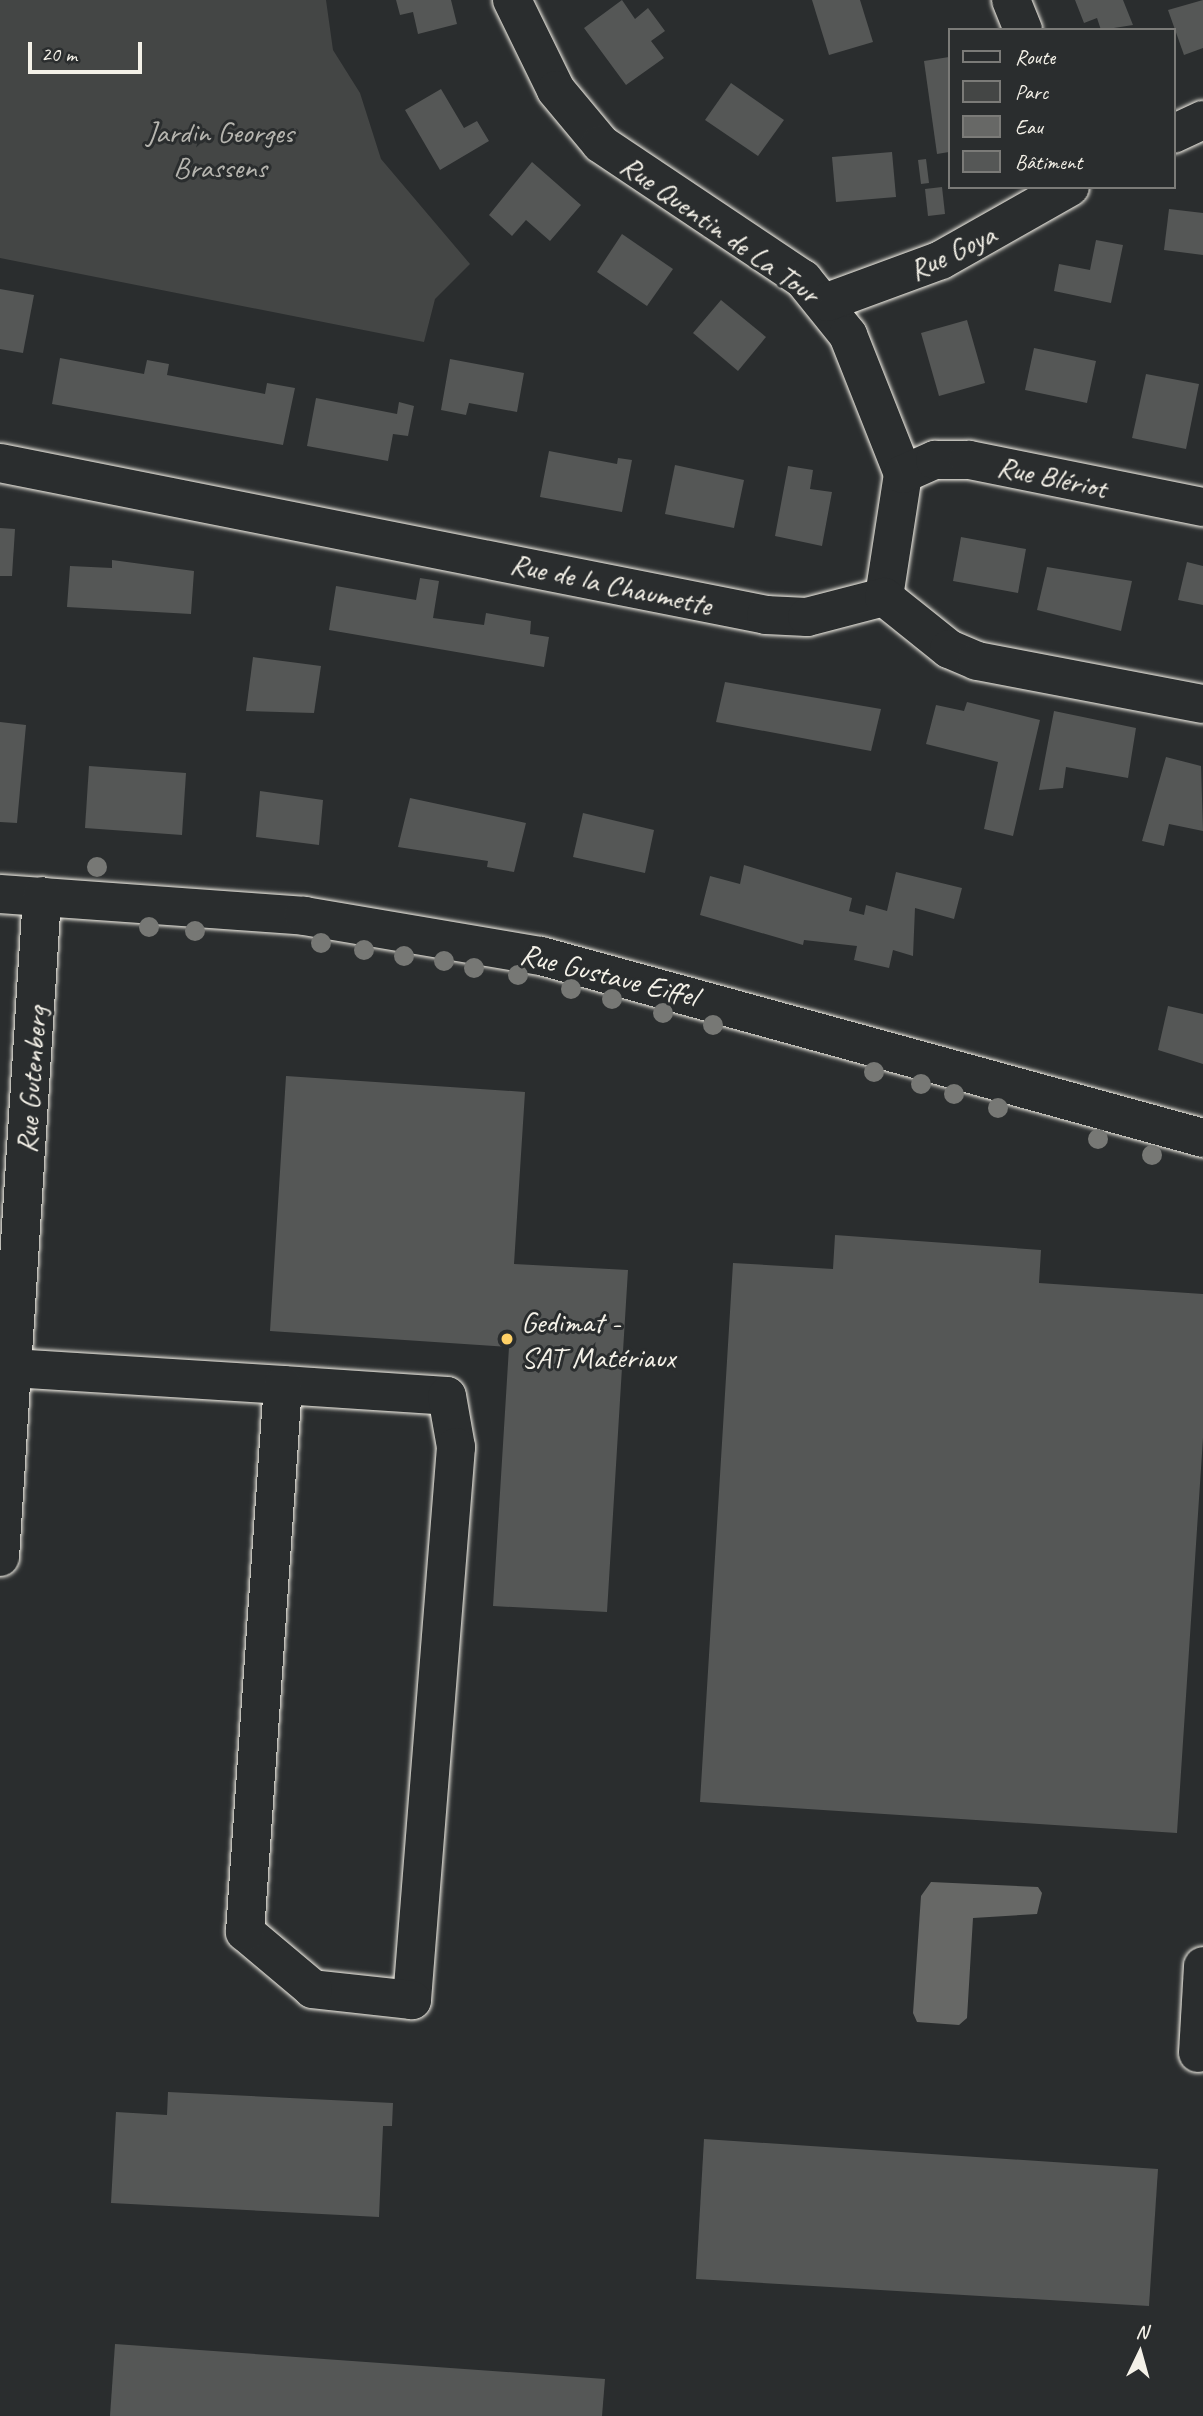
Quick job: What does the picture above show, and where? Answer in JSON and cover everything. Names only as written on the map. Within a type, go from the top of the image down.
[{"type":"street","name":"Rue Quentin de La Tour","points":[[512,0],[542,67],[601,144],[827,302],[862,364],[903,474],[884,597]]},
{"type":"street","points":[[1010,0],[1022,28]]},
{"type":"street","points":[[1175,133],[1203,120]]},
{"type":"street","name":"Rue Goya","points":[[827,302],[941,260],[1066,189]]},
{"type":"street","name":"Rue Blériot","points":[[903,474],[935,460],[969,460],[1203,507]]},
{"type":"street","name":"Rue de la Chaumette","points":[[0,463],[766,615],[807,617],[884,597]]},
{"type":"street","points":[[884,597],[948,649],[977,661],[1203,704]]},
{"type":"street","name":"Rue Gustave Eiffel","points":[[0,894],[304,916],[541,956],[1203,1138]]},
{"type":"street","name":"Rue Gutenberg","points":[[0,1557],[42,896]]},
{"type":"street","points":[[12,1368],[283,1385],[447,1396],[456,1447],[412,2000],[313,1989],[244,1932],[283,1385]]},
{"type":"street","points":[[1198,2053],[1203,1966]]},
{"type":"green space","name":"Jardin Georges Brassens","points":[[0,0],[326,0],[333,50],[360,93],[381,159],[470,264],[435,299],[424,342],[0,258]]},
{"type":"water","points":[[931,1882],[1038,1887],[1042,1893],[1037,1914],[973,1918],[967,2018],[959,2025],[917,2022],[913,2013],[921,1896]]},
{"type":"building","points":[[396,0],[451,0],[457,24],[418,34],[413,12],[400,15]]},
{"type":"building","points":[[622,0],[635,19],[648,8],[665,31],[651,41],[664,58],[626,85],[584,28]]},
{"type":"building","points":[[812,0],[860,0],[873,42],[829,55]]},
{"type":"building","points":[[1075,0],[1123,0],[1133,25],[1100,28],[1097,18],[1084,23]]},
{"type":"building","points":[[1203,0],[1203,48],[1184,55],[1168,10]]},
{"type":"building","points":[[948,57],[948,152],[937,154],[924,61]]},
{"type":"building","points":[[731,83],[784,120],[758,156],[705,120]]},
{"type":"building","points":[[441,89],[464,128],[477,121],[489,141],[440,170],[405,110]]},
{"type":"building","points":[[892,152],[896,197],[836,202],[832,157]]},
{"type":"building","points":[[926,159],[929,183],[921,184],[918,160]]},
{"type":"building","points":[[532,162],[581,205],[550,241],[526,220],[512,236],[489,215]]},
{"type":"building","points":[[942,187],[945,214],[928,216],[925,189]]},
{"type":"building","points":[[1169,209],[1203,213],[1203,255],[1164,250]]},
{"type":"building","points":[[622,234],[673,269],[647,306],[597,272]]},
{"type":"building","points":[[1096,240],[1123,245],[1111,303],[1054,291],[1059,264],[1090,270]]},
{"type":"building","points":[[0,289],[34,295],[23,353],[0,349]]},
{"type":"building","points":[[721,300],[766,337],[738,371],[693,333]]},
{"type":"building","points":[[967,320],[985,383],[939,396],[921,333]]},
{"type":"building","points":[[1034,348],[1096,361],[1087,403],[1025,390]]},
{"type":"building","points":[[60,358],[144,374],[147,360],[169,364],[167,375],[265,394],[267,383],[295,388],[283,445],[52,404]]},
{"type":"building","points":[[450,359],[524,373],[517,412],[469,403],[466,415],[441,410]]},
{"type":"building","points":[[1146,374],[1199,384],[1186,449],[1132,438]]},
{"type":"building","points":[[316,398],[397,414],[399,402],[414,406],[408,436],[393,434],[388,461],[307,446]]},
{"type":"building","points":[[549,451],[617,464],[618,458],[632,460],[622,512],[540,497]]},
{"type":"building","points":[[675,465],[744,480],[734,528],[665,514]]},
{"type":"building","points":[[788,466],[813,470],[810,489],[832,492],[822,546],[775,536]]},
{"type":"building","points":[[0,528],[15,529],[12,576],[0,576]]},
{"type":"building","points":[[961,537],[1026,549],[1018,593],[953,581]]},
{"type":"building","points":[[112,560],[194,571],[191,614],[67,607],[70,566],[112,568]]},
{"type":"building","points":[[1187,562],[1203,566],[1203,605],[1178,600]]},
{"type":"building","points":[[1047,567],[1132,581],[1121,631],[1037,610]]},
{"type":"building","points":[[420,578],[439,581],[433,618],[484,625],[486,613],[531,621],[530,634],[549,637],[544,667],[329,630],[336,586],[416,600]]},
{"type":"building","points":[[253,657],[321,666],[314,713],[246,711]]},
{"type":"building","points":[[725,682],[881,709],[871,751],[716,722]]},
{"type":"building","points":[[967,702],[1040,720],[1013,836],[984,829],[998,762],[926,744],[936,705],[964,711]]},
{"type":"building","points":[[1054,711],[1136,728],[1128,778],[1066,767],[1063,788],[1039,790]]},
{"type":"building","points":[[0,722],[26,725],[17,823],[0,822]]},
{"type":"building","points":[[1166,757],[1201,766],[1203,831],[1169,824],[1164,846],[1142,841]]},
{"type":"building","points":[[89,766],[186,773],[182,835],[85,828]]},
{"type":"building","points":[[260,791],[323,800],[319,845],[256,837]]},
{"type":"building","points":[[410,798],[526,823],[514,872],[487,867],[488,861],[398,847]]},
{"type":"building","points":[[583,813],[654,830],[645,873],[573,857]]},
{"type":"building","points":[[744,865],[852,898],[849,911],[864,915],[866,905],[887,911],[896,872],[962,888],[954,919],[915,908],[913,956],[893,950],[889,968],[854,960],[857,946],[804,940],[803,945],[700,915],[710,876],[740,884]]},
{"type":"building","points":[[1168,1006],[1203,1014],[1203,1064],[1158,1050]]},
{"type":"building","name":"Gedimat - SAT Matériaux","points":[[286,1076],[525,1092],[514,1264],[628,1270],[607,1612],[493,1606],[509,1347],[270,1331]]},
{"type":"building","points":[[835,1235],[1041,1250],[1039,1283],[1203,1294],[1203,1438],[1177,1833],[700,1802],[733,1263],[833,1269]]},
{"type":"building","points":[[168,2092],[393,2103],[392,2126],[383,2126],[379,2217],[111,2203],[116,2112],[167,2115]]},
{"type":"building","points":[[704,2139],[1158,2169],[1149,2306],[696,2279]]},
{"type":"building","points":[[115,2344],[605,2379],[602,2416],[110,2416]]},
{"type":"place","name":"Gedimat - SAT Matériaux","points":[[507,1339]]}]
